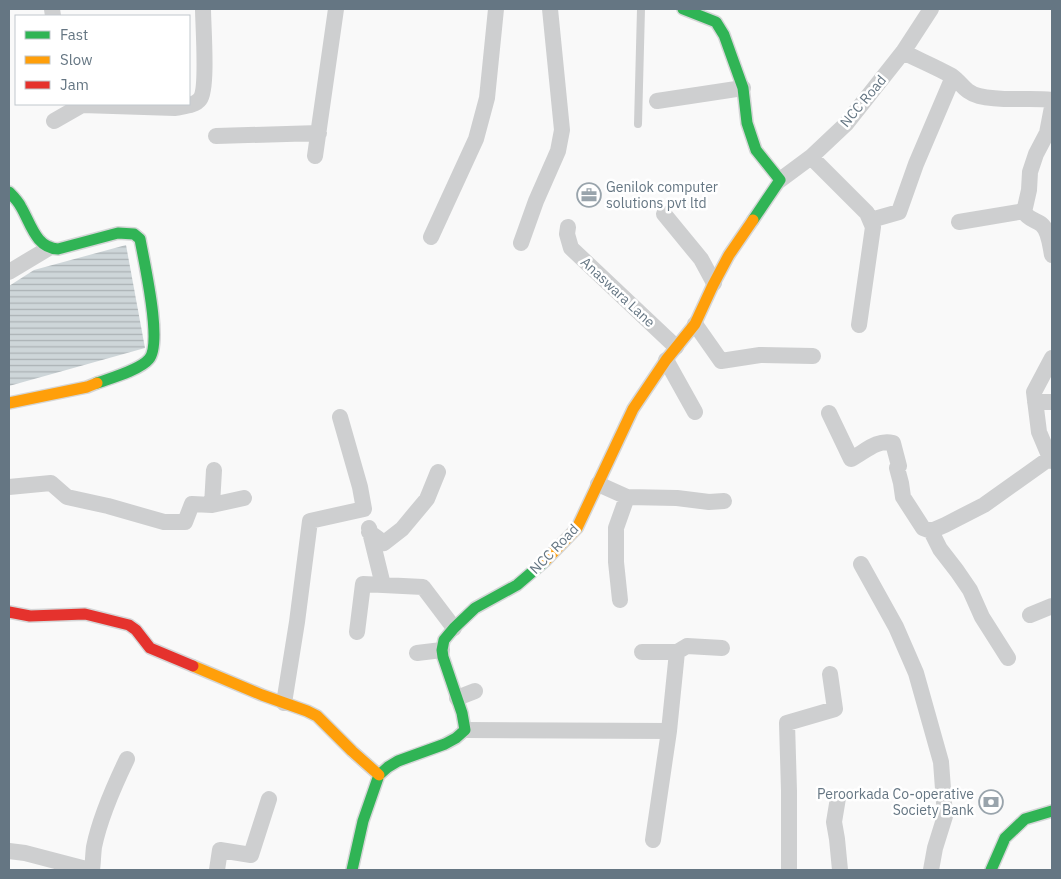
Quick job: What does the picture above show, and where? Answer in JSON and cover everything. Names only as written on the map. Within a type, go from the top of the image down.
[{"type":"street","points":[[54,121],[82,105],[175,108],[190,105],[200,99],[203,89],[204,62],[203,9]]},
{"type":"street","points":[[315,156],[336,9]]},
{"type":"street","points":[[431,238],[476,139],[487,98],[496,9]]},
{"type":"street","points":[[521,243],[558,151],[562,130],[550,9]]},
{"type":"street","points":[[683,9],[716,22],[724,35],[743,88],[747,123],[756,150],[780,180]]},
{"type":"street","name":"NCC Road","points":[[442,650],[444,640],[475,608],[517,585],[546,560],[577,528],[633,410],[671,353],[695,324],[729,255],[780,180],[811,157],[846,124],[903,52],[931,9]]},
{"type":"street","points":[[903,52],[953,77],[966,90],[978,96],[998,99],[1052,100]]},
{"type":"street","points":[[871,220],[899,212],[916,164],[953,77]]},
{"type":"street","points":[[657,101],[743,88]]},
{"type":"street","points":[[1052,107],[1050,134],[1036,154],[1030,172],[1029,190],[1024,211],[1027,216],[1046,229],[1052,255]]},
{"type":"street","points":[[216,136],[318,133]]},
{"type":"street","points":[[811,157],[867,213],[871,220],[873,227],[872,237],[859,325]]},
{"type":"street","points":[[9,192],[19,202],[39,241],[49,248],[58,249],[118,233],[134,234],[140,239],[153,313],[154,340],[153,354],[148,361],[137,368],[87,387],[9,403]]},
{"type":"street","points":[[959,222],[1024,211]]},
{"type":"street","points":[[664,214],[702,259],[714,283]]},
{"type":"street","name":"Anaswara Lane","points":[[568,230],[570,248],[671,353],[695,412]]},
{"type":"street","points":[[9,272],[49,248]]},
{"type":"street","points":[[695,324],[721,361],[760,355],[813,356]]},
{"type":"street","points":[[931,531],[984,504],[1051,459],[1039,432],[1034,392],[1052,358]]},
{"type":"street","points":[[1035,402],[1052,402]]},
{"type":"street","points":[[829,413],[851,460],[878,443],[893,443],[900,466],[897,468],[902,483],[903,497],[923,528],[931,531],[940,549],[958,571],[970,590],[982,618],[1008,658]]},
{"type":"street","points":[[340,417],[360,487],[369,532],[383,585]]},
{"type":"street","points":[[212,504],[214,470]]},
{"type":"street","points":[[369,532],[384,543],[402,529],[427,499],[438,472]]},
{"type":"street","points":[[9,487],[51,483],[68,497],[164,522],[185,522],[192,504],[212,504],[244,498]]},
{"type":"street","points":[[598,484],[627,497],[677,498],[709,502],[724,501]]},
{"type":"street","points":[[620,600],[616,562],[616,528],[627,497]]},
{"type":"street","points":[[284,703],[310,520],[364,509]]},
{"type":"street","points":[[861,564],[896,627],[916,673],[941,762],[945,816],[935,848],[931,870]]},
{"type":"street","points":[[357,632],[363,584],[423,587],[454,628]]},
{"type":"street","points":[[1030,615],[1052,606]]},
{"type":"street","points":[[9,612],[30,616],[85,614],[108,618],[129,625],[136,630],[150,648],[158,652],[317,716],[379,775]]},
{"type":"street","points":[[642,652],[677,652],[687,646],[722,648]]},
{"type":"street","points":[[352,870],[363,821],[379,775],[384,769],[401,759],[449,743],[459,737],[465,730],[442,650],[417,653]]},
{"type":"street","points":[[654,840],[669,731],[677,652]]},
{"type":"street","points":[[789,870],[787,723],[836,709],[830,674]]},
{"type":"street","points":[[457,698],[475,691]]},
{"type":"street","points":[[465,730],[669,731]]},
{"type":"street","points":[[9,851],[25,852],[91,870],[94,846],[100,827],[113,787],[127,759]]},
{"type":"street","points":[[838,798],[834,822],[840,870]]},
{"type":"street","points":[[217,870],[220,850],[251,855],[269,799]]},
{"type":"street","points":[[991,870],[1005,838],[1025,819],[1052,811]]},
{"type":"lane","points":[[638,124],[641,9]]},
{"type":"shaded area","points":[[126,245],[145,348],[9,386],[9,286],[34,270]]},
{"type":"traffic: fast","points":[[683,9],[716,22],[724,35],[743,88],[747,123],[756,150],[780,180],[753,220]]},
{"type":"traffic: fast","points":[[9,192],[19,203],[39,240],[51,248],[58,249],[118,233],[134,234],[140,239],[151,302],[154,337],[153,350],[149,359],[139,367],[97,383]]},
{"type":"traffic: fast","points":[[352,870],[363,821],[379,775],[398,761],[445,744],[465,730],[462,713],[443,657],[444,640],[475,608],[517,585],[545,561]]},
{"type":"traffic: fast","points":[[991,870],[1005,838],[1025,819],[1052,811]]},
{"type":"traffic: slow","points":[[545,561],[577,528],[633,409],[666,360],[695,324],[729,255],[753,220]]},
{"type":"traffic: slow","points":[[9,403],[87,387],[97,383]]},
{"type":"traffic: slow","points":[[193,666],[317,716],[379,775]]},
{"type":"traffic: jam","points":[[9,612],[30,616],[85,614],[129,625],[136,630],[150,648],[193,666]]},
{"type":"place","name":"Genilok computer solutions pvt ltd","points":[[589,195]]},
{"type":"place","name":"Peroorkada Co-operative Society Bank","points":[[991,802]]}]
